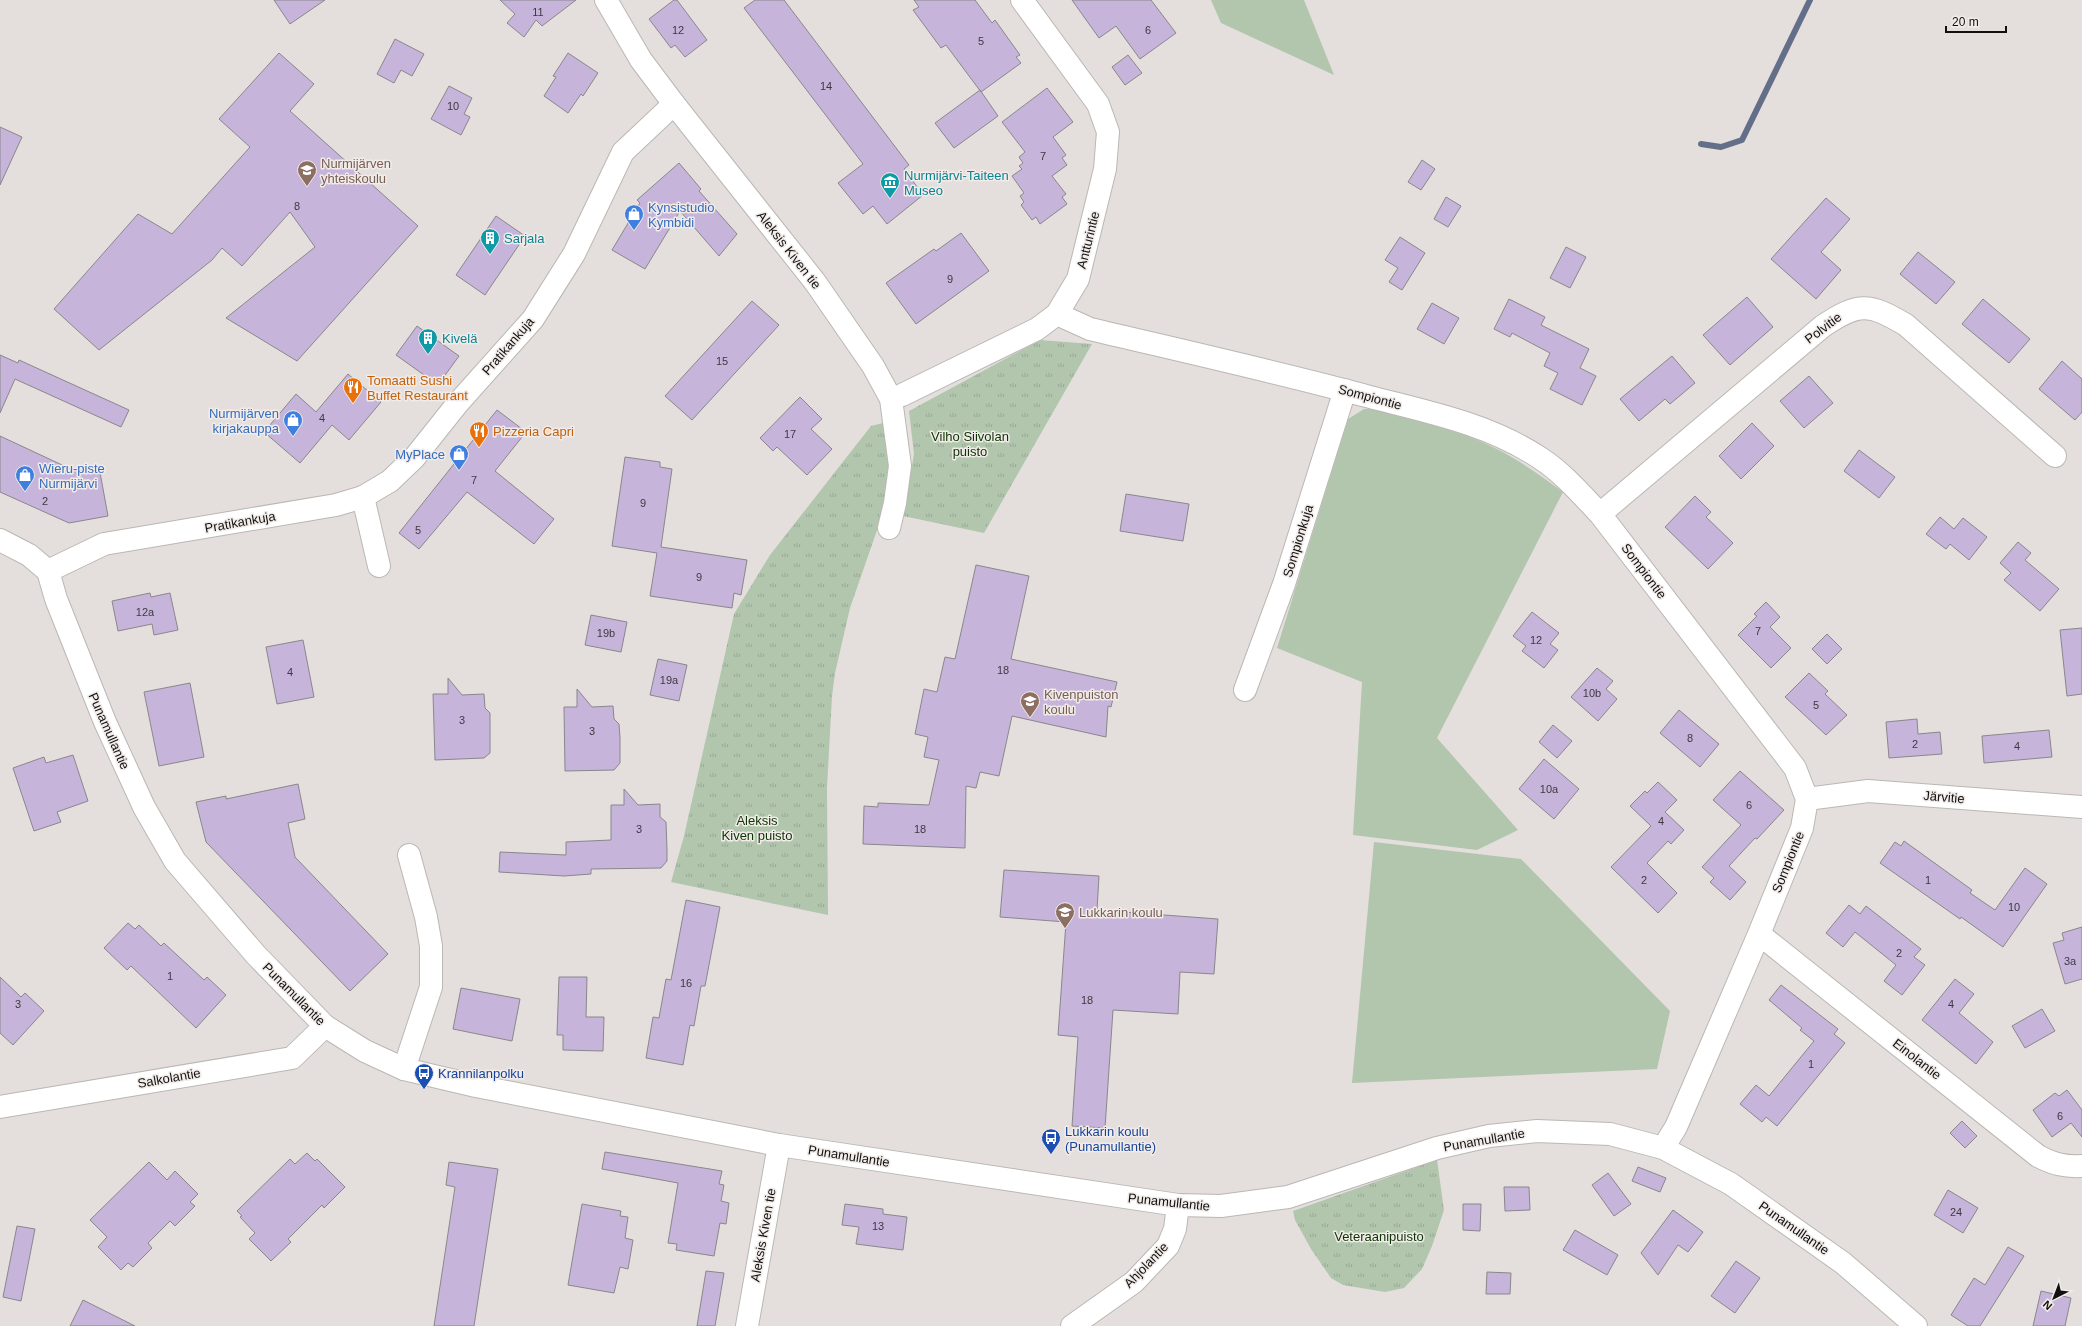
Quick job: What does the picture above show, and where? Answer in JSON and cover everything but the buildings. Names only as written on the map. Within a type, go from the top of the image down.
[{"type":"street","name":"Aleksis Kiven tie","points":[[606,0],[641,60],[815,282],[873,366],[891,399],[900,466],[895,503],[889,528]]},
{"type":"street","name":"Antturintie","points":[[891,399],[902,396],[1037,330],[1057,314],[1078,279],[1105,169],[1108,132],[1098,104],[1022,0]]},
{"type":"street","name":"Pratikankuja","points":[[48,571],[104,544],[336,505],[363,497],[390,481],[415,457],[458,403],[532,319],[574,254],[624,152],[674,104]]},
{"type":"street","name":"Polvitie","points":[[1600,514],[1823,326],[1845,311],[1867,308],[1886,313],[1906,325],[2055,456]]},
{"type":"street","name":"Sompiontie","points":[[1057,314],[1090,329],[1345,390],[1459,420],[1496,435],[1540,458],[1570,481],[1600,514],[1795,768],[1807,799],[1802,828],[1759,934],[1676,1127],[1663,1148]]},
{"type":"street","name":"Sompionkuja","points":[[1245,690],[1284,584],[1345,390]]},
{"type":"street","points":[[363,497],[378,566]]},
{"type":"street","points":[[0,540],[29,555],[48,571]]},
{"type":"street","name":"Punamullantie","points":[[48,571],[56,599],[105,722],[144,807],[175,860],[256,955],[325,1026],[365,1051],[404,1069],[476,1086],[779,1145],[1178,1205],[1221,1206],[1288,1197],[1437,1148],[1489,1136],[1537,1131],[1610,1134],[1663,1148],[1731,1184],[1843,1263],[1916,1326]]},
{"type":"street","name":"Järvitie","points":[[1807,799],[1868,791],[2082,807]]},
{"type":"street","points":[[404,1069],[431,987],[431,946],[426,917],[409,855]]},
{"type":"street","name":"Einolantie","points":[[1759,934],[2038,1156],[2054,1164],[2071,1167],[2082,1166]]},
{"type":"street","name":"Salkolantie","points":[[0,1107],[292,1058],[325,1026]]},
{"type":"street","name":"Aleksis Kiven tie","points":[[747,1326],[779,1145]]},
{"type":"street","name":"Ahjolantie","points":[[1072,1326],[1134,1282],[1168,1246],[1175,1229],[1178,1205]]},
{"type":"green space","points":[[1211,0],[1304,0],[1334,75],[1221,23]]},
{"type":"green space","name":"Vilho Siivolan puisto","points":[[1040,340],[1092,344],[984,533],[903,516],[914,454],[909,411]]},
{"type":"green space","points":[[1364,409],[1374,409],[1454,431],[1484,443],[1516,460],[1563,492],[1437,738],[1518,830],[1477,850],[1353,835],[1362,682],[1277,648],[1348,419]]},
{"type":"green space","name":"Aleksis Kiven puisto","points":[[883,423],[888,454],[888,485],[883,513],[850,608],[835,673],[832,696],[827,788],[828,915],[671,882],[684,836],[734,614],[770,555],[871,426]]},
{"type":"green space","points":[[1374,842],[1521,859],[1670,1011],[1657,1069],[1352,1083]]},
{"type":"green space","name":"Veteraanipuisto","points":[[1437,1160],[1444,1210],[1432,1246],[1422,1269],[1404,1288],[1385,1292],[1343,1285],[1331,1278],[1311,1249],[1295,1220],[1293,1211]]},
{"type":"waterway","points":[[1701,144],[1721,147],[1742,140],[1810,0]]},
{"type":"place","name":"Nurmijärven yhteiskoulu","points":[[307,187]]},
{"type":"place","name":"Nurmijärvi-Taiteen Museo","points":[[890,199]]},
{"type":"place","name":"Kynsistudio Kymbidi","points":[[634,231]]},
{"type":"place","name":"Sarjala","points":[[490,255]]},
{"type":"place","name":"Kivelä","points":[[428,355]]},
{"type":"place","name":"Tomaatti Sushi Buffet Restaurant","points":[[353,404]]},
{"type":"place","name":"Nurmijärven kirjakauppa","points":[[293,437]]},
{"type":"place","name":"Pizzeria Capri","points":[[479,448]]},
{"type":"place","name":"MyPlace","points":[[459,471]]},
{"type":"place","name":"Wieru-piste Nurmijärvi","points":[[25,492]]},
{"type":"place","name":"Kivenpuiston koulu","points":[[1030,718]]},
{"type":"place","name":"Lukkarin koulu","points":[[1065,929]]},
{"type":"place","name":"Krannilanpolku","points":[[424,1090]]},
{"type":"place","name":"Lukkarin koulu (Punamullantie)","points":[[1051,1155]]}]
